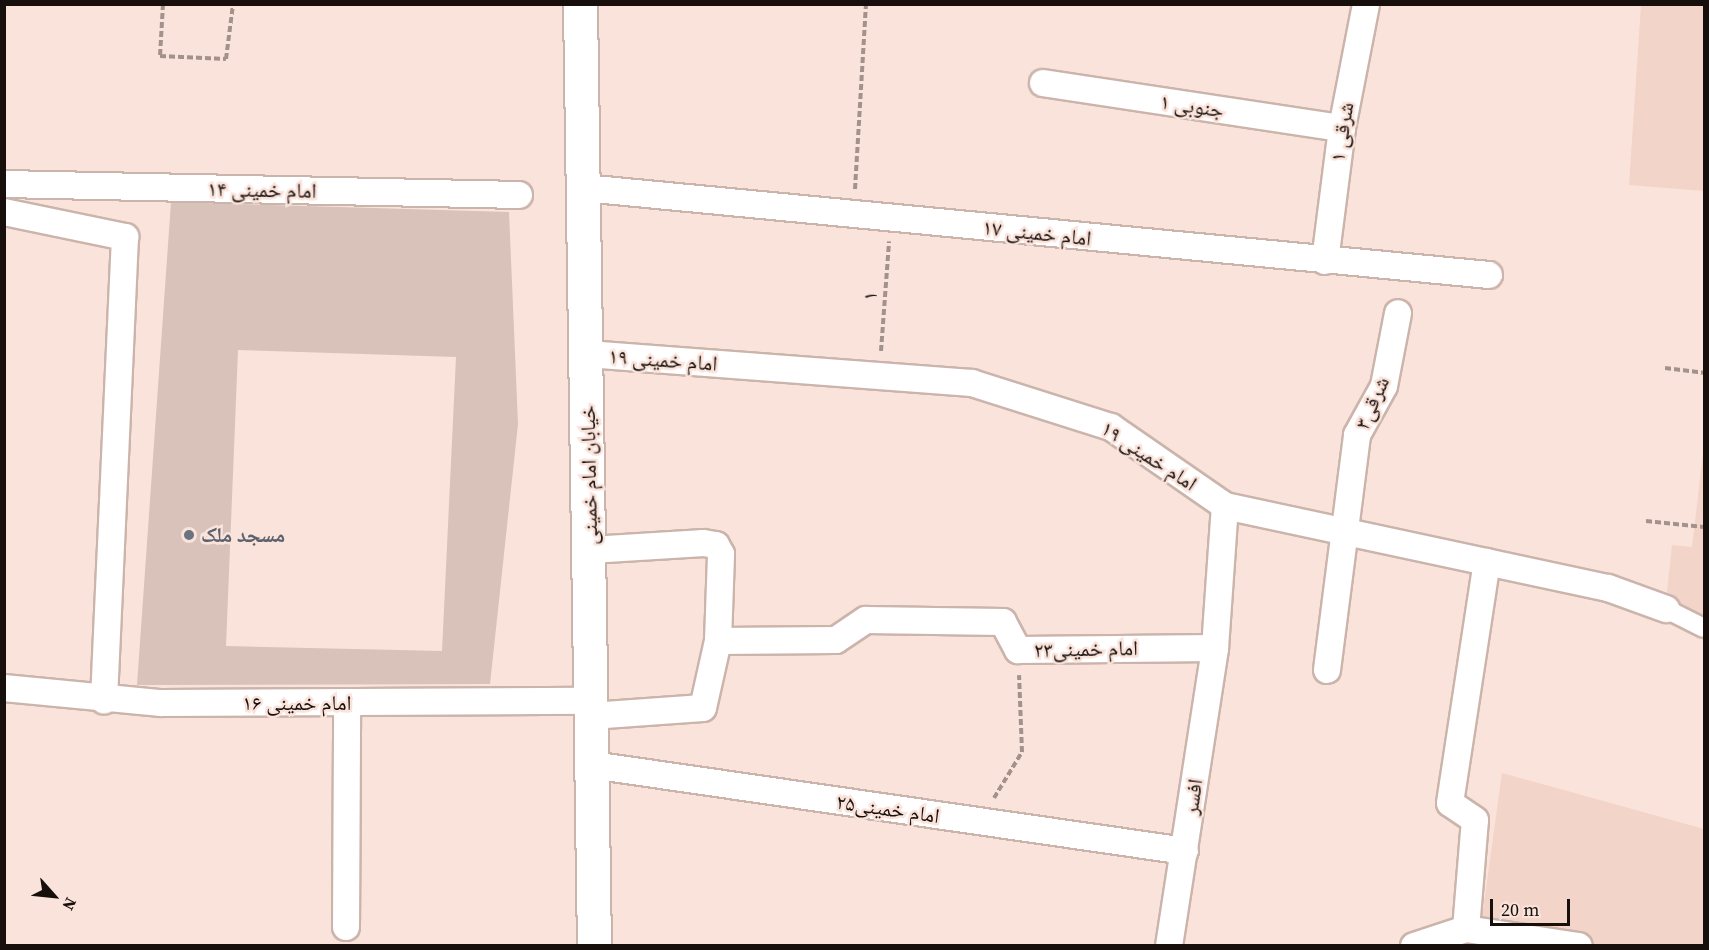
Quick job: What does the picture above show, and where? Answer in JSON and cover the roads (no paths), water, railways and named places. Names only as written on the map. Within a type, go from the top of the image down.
[{"type":"main road","name":"خیابان امام خمینی","points":[[580,4],[591,550],[594,945]]},
{"type":"street","name":"۱ شرقی","points":[[1325,261],[1342,128],[1366,4]]},
{"type":"street","name":"۱ جنوبی","points":[[1043,83],[1342,128]]},
{"type":"street","name":"امام خمینی ۱۴","points":[[4,184],[519,195]]},
{"type":"street","name":"امام خمینی ۱۷","points":[[584,188],[1489,275]]},
{"type":"street","points":[[4,212],[125,237],[104,701]]},
{"type":"street","name":"شرقی۳","points":[[1327,670],[1341,528],[1357,435],[1384,386],[1398,313]]},
{"type":"street","name":"امام خمینی ۱۹","points":[[587,354],[972,383],[1111,427],[1225,506],[1341,528],[1608,588],[1666,609]]},
{"type":"street","name":"افسر","points":[[1169,945],[1215,648],[1225,506]]},
{"type":"street","points":[[591,550],[716,545],[722,554],[717,640]]},
{"type":"street","points":[[1466,929],[1475,820],[1450,803],[1487,562]]},
{"type":"street","points":[[1666,609],[1704,628]]},
{"type":"street","name":"امام خمینی۲۳","points":[[717,640],[836,640],[866,620],[1003,622],[1018,650],[1215,648]]},
{"type":"street","name":"امام خمینی ۱۶","points":[[4,688],[104,701],[347,702],[591,708],[703,708],[717,640]]},
{"type":"street","points":[[346,927],[347,702]]},
{"type":"street","name":"امام خمینی۲۵","points":[[591,765],[1185,851]]},
{"type":"street","points":[[1414,945],[1466,929],[1579,945]]},
{"type":"place","name":"مسجد ملک","points":[[189,535]]}]
